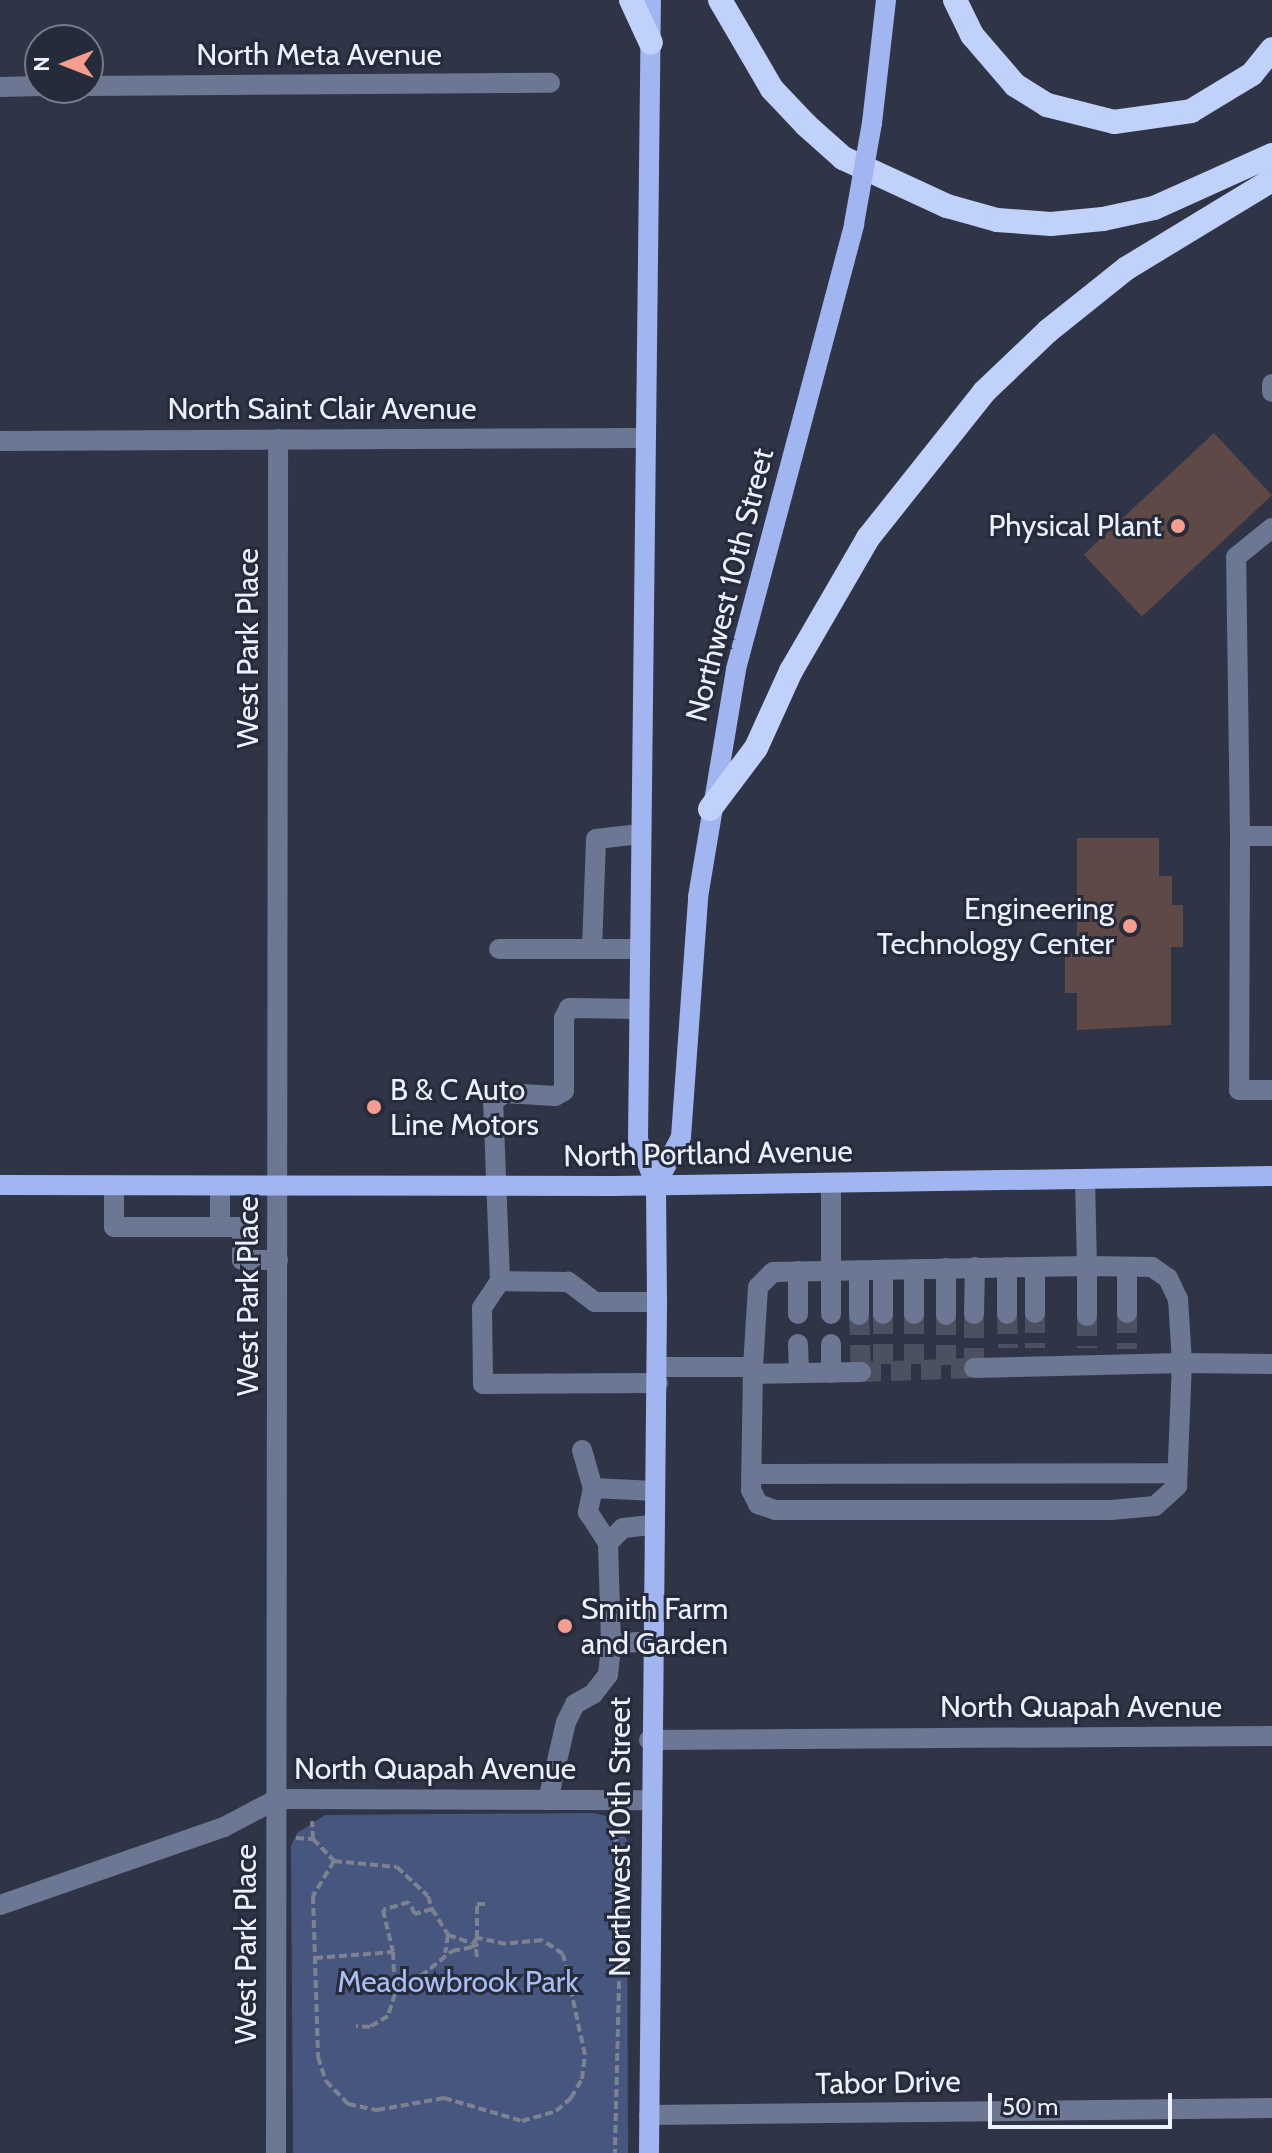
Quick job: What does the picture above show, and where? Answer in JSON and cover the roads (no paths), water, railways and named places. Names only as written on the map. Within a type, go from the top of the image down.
[{"type":"highway","points":[[631,0],[651,43]]},
{"type":"highway","points":[[720,0],[772,89],[843,158],[896,185],[972,213],[1051,224],[1103,219],[1154,208],[1272,155]]},
{"type":"highway","points":[[955,0],[972,35],[1015,85],[1047,105],[1114,122],[1191,111],[1252,74],[1272,49]]},
{"type":"highway","points":[[710,809],[756,748],[791,671],[868,538],[984,392],[1048,331],[1127,268],[1272,180]]},
{"type":"main road","name":"Northwest 10th Street","points":[[649,2153],[649,1740],[658,1375],[656,1185],[638,1140],[651,0]]},
{"type":"main road","name":"Northwest 10th Street","points":[[656,1185],[681,1137],[693,941],[710,809],[736,669],[854,224],[872,123],[886,0]]},
{"type":"main road","name":"North Portland Avenue","points":[[0,1185],[656,1185],[1272,1176]]},
{"type":"street","name":"North Meta Avenue","points":[[104,86],[550,83]]},
{"type":"street","points":[[0,87],[24,86]]},
{"type":"street","points":[[1272,384],[1272,392]]},
{"type":"street","name":"North Saint Clair Avenue","points":[[0,441],[644,438]]},
{"type":"street","name":"West Park Place","points":[[276,2153],[278,439]]},
{"type":"street","points":[[1272,528],[1236,557],[1240,836],[1239,1090],[1272,1090]]},
{"type":"street","points":[[592,949],[596,839],[640,834]]},
{"type":"street","points":[[1240,836],[1272,836]]},
{"type":"street","points":[[499,949],[639,949]]},
{"type":"street","points":[[639,1009],[569,1008],[564,1018],[564,1091],[555,1096],[504,1093],[493,1102],[500,1281],[482,1308],[483,1384],[753,1371],[861,1372]]},
{"type":"street","points":[[1085,1179],[1087,1316]]},
{"type":"street","points":[[831,1183],[831,1314]]},
{"type":"street","points":[[114,1186],[114,1227],[242,1227],[242,1260],[278,1260]]},
{"type":"street","points":[[220,1187],[220,1227]]},
{"type":"street","points":[[974,1314],[975,1267]]},
{"type":"street","points":[[1007,1267],[1007,1314]]},
{"type":"street","points":[[1035,1267],[1035,1313]]},
{"type":"street","points":[[1035,1267],[1152,1267],[1168,1278],[1178,1299],[1182,1363],[1177,1486],[1155,1506],[839,1512],[775,1510],[758,1504],[751,1474],[758,1287],[773,1272],[1035,1267]]},
{"type":"street","points":[[1127,1267],[1127,1313]]},
{"type":"street","points":[[946,1268],[946,1315]]},
{"type":"street","points":[[914,1269],[914,1314]]},
{"type":"street","points":[[859,1270],[859,1315]]},
{"type":"street","points":[[883,1270],[883,1314]]},
{"type":"street","points":[[798,1271],[798,1314]]},
{"type":"street","points":[[500,1281],[568,1282],[595,1302],[657,1302]]},
{"type":"street","points":[[798,1344],[799,1373]]},
{"type":"street","points":[[831,1344],[831,1373]]},
{"type":"street","points":[[974,1368],[1008,1358],[1127,1357],[1182,1363],[1272,1364]]},
{"type":"street","points":[[548,1800],[566,1722],[575,1704],[593,1694],[608,1675],[611,1644],[608,1543],[588,1512],[593,1488],[582,1450]]},
{"type":"street","points":[[751,1474],[1177,1473]]},
{"type":"street","points":[[593,1488],[655,1491]]},
{"type":"street","points":[[608,1543],[623,1528],[654,1525]]},
{"type":"street","points":[[611,1644],[652,1641]]},
{"type":"street","name":"North Quapah Avenue","points":[[649,1740],[1272,1736]]},
{"type":"street","name":"North Quapah Avenue","points":[[0,1905],[224,1827],[277,1799],[649,1800]]},
{"type":"street","name":"Tabor Drive","points":[[649,2115],[1272,2108]]},
{"type":"tunnel","points":[[1035,1313],[1035,1348]]},
{"type":"tunnel","points":[[1127,1313],[1127,1349]]},
{"type":"tunnel","points":[[883,1314],[883,1371]]},
{"type":"tunnel","points":[[914,1314],[914,1370]]},
{"type":"tunnel","points":[[859,1315],[861,1372],[974,1368],[974,1314]]},
{"type":"tunnel","points":[[1007,1314],[1008,1348]]},
{"type":"tunnel","points":[[946,1315],[946,1369]]},
{"type":"tunnel","points":[[1087,1316],[1087,1348]]},
{"type":"place","name":"Physical Plant","points":[[1178,526]]},
{"type":"place","name":"Engineering Technology Center","points":[[1130,926]]},
{"type":"place","name":"B & C Auto Line Motors","points":[[374,1107]]},
{"type":"place","name":"Smith Farm and Garden","points":[[565,1626]]},
{"type":"park label","name":"Meadowbrook Park","points":[[458,1982]]}]
